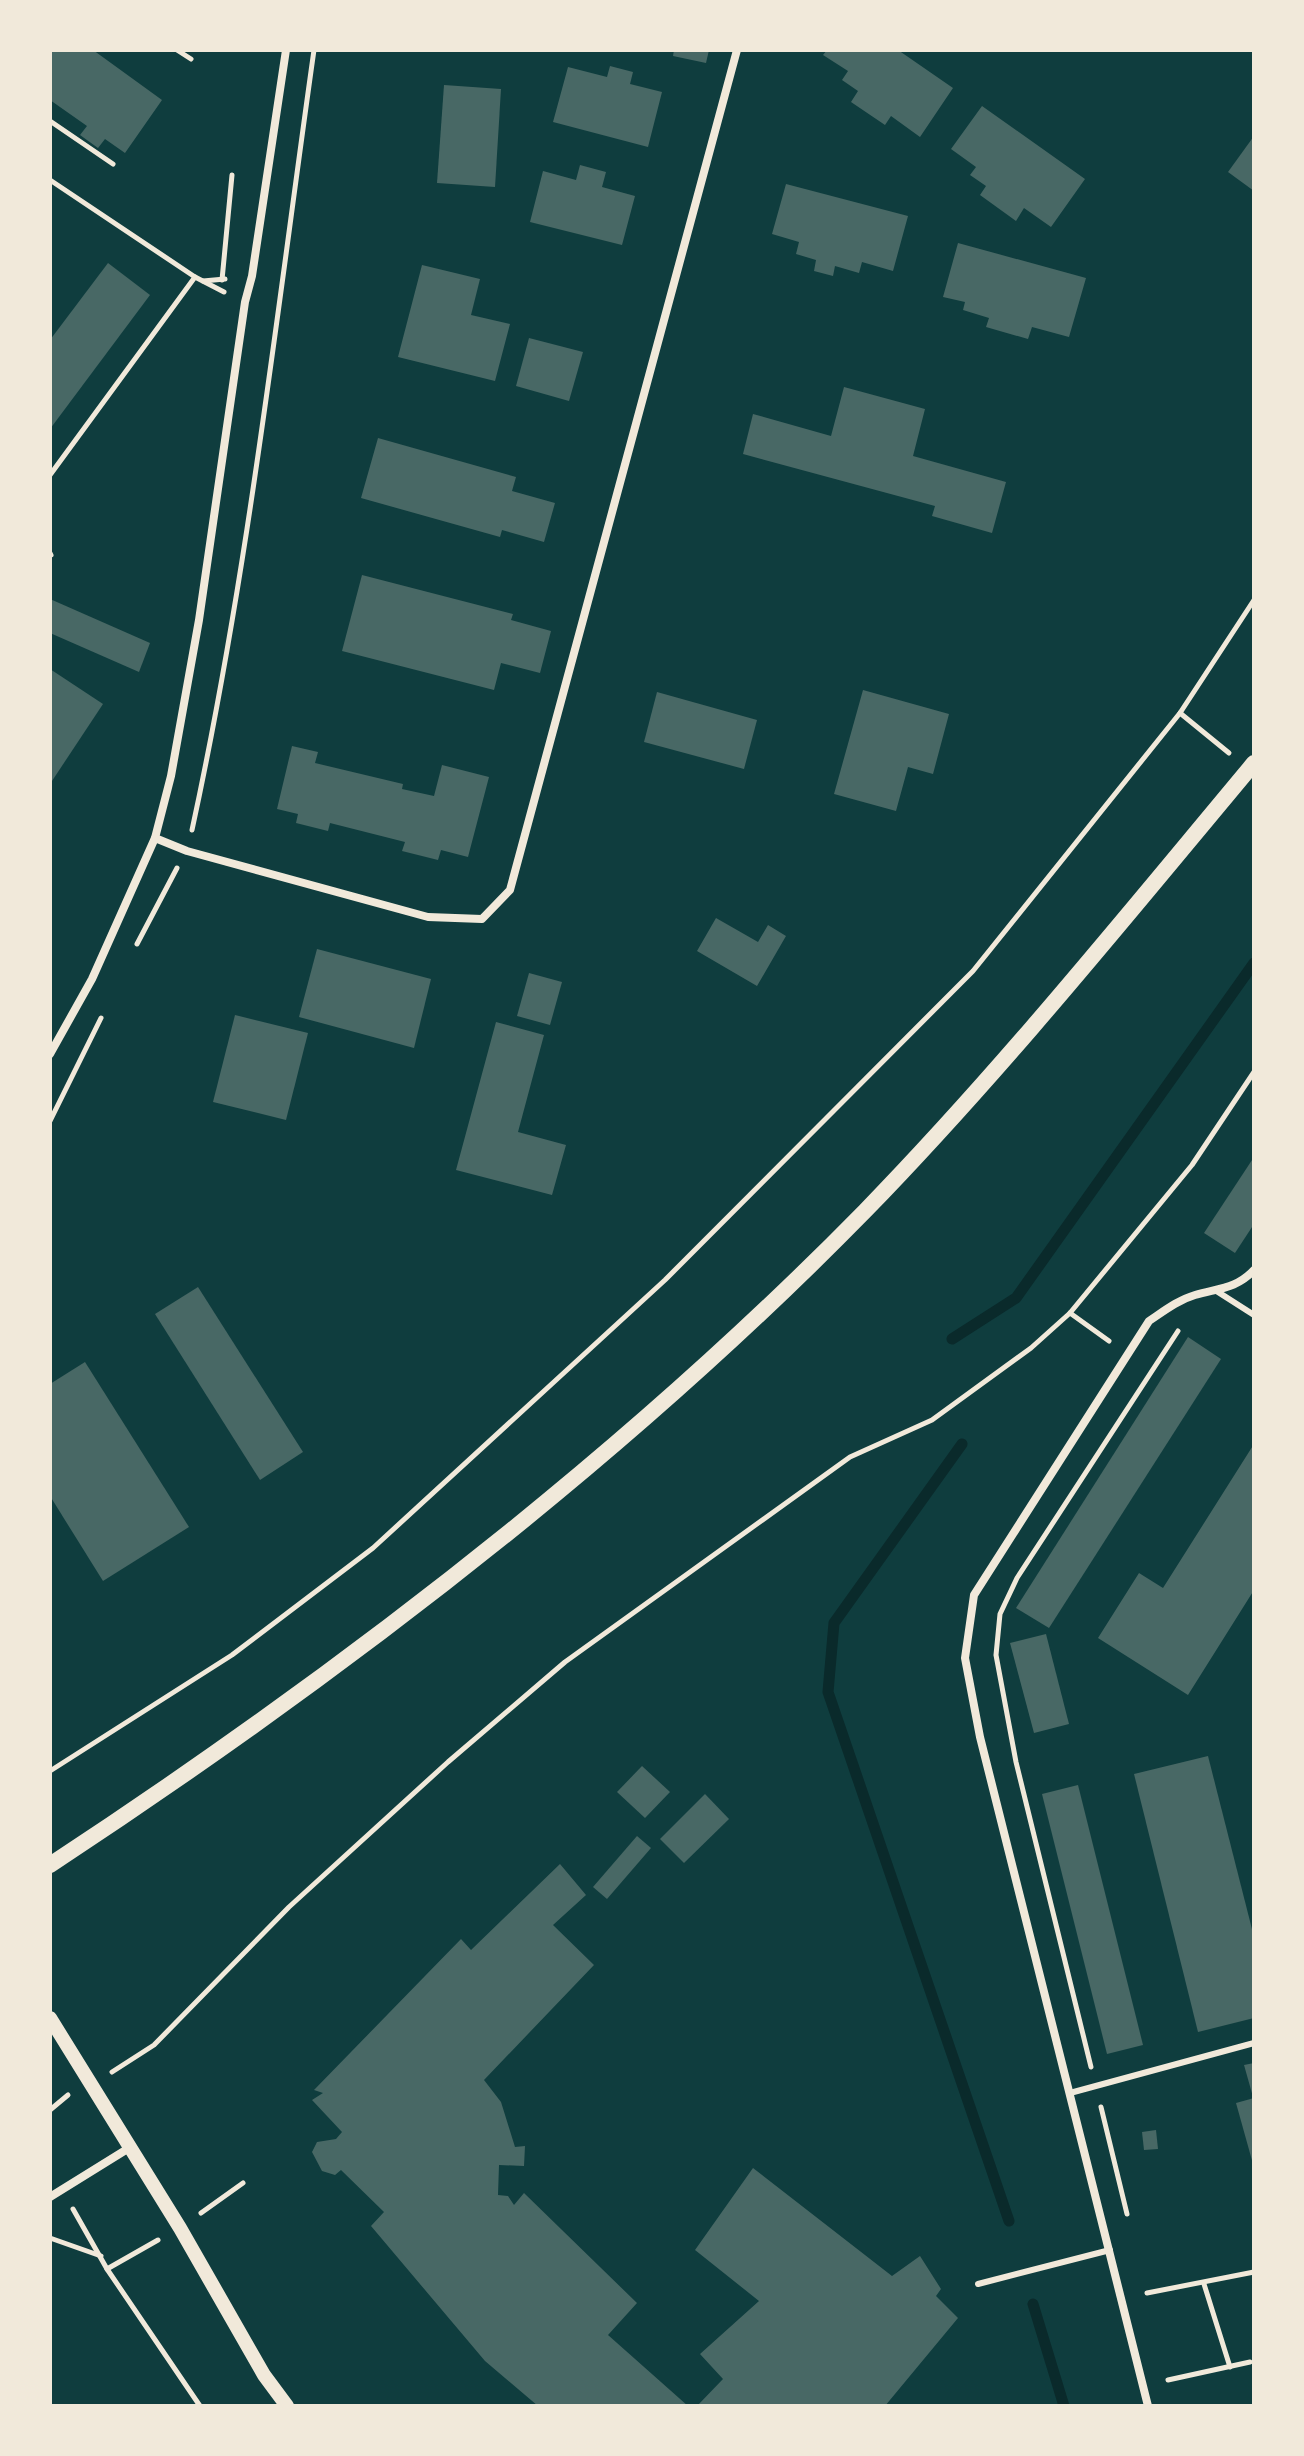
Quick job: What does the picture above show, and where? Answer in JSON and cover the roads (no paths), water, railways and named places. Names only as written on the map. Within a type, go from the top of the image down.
[{"type":"main road","points":[[50,1865],[415,1607],[526,1518],[723,1349],[864,1212],[1005,1061],[1252,766]]},
{"type":"street","points":[[50,1054],[92,979],[155,838],[171,776],[194,650],[286,50]]},
{"type":"street","points":[[155,838],[187,851],[428,917],[482,919],[510,890],[737,50]]},
{"type":"street","points":[[1148,2406],[980,1737],[965,1658],[974,1595],[1149,1321],[1196,1295],[1218,1292],[1244,1281],[1254,1270]]},
{"type":"street","points":[[50,2018],[264,2375],[287,2406]]},
{"type":"street","points":[[50,2197],[129,2148]]},
{"type":"lane","points":[[1218,1292],[1254,1315]]},
{"type":"lane","points":[[1070,2093],[1254,2043]]},
{"type":"lane","points":[[978,2284],[1110,2250]]},
{"type":"waterway","points":[[952,1339],[1016,1298],[1254,963]]},
{"type":"waterway","points":[[962,1444],[834,1623],[828,1692],[1009,2221]]},
{"type":"waterway","points":[[1033,2304],[1064,2406]]}]
